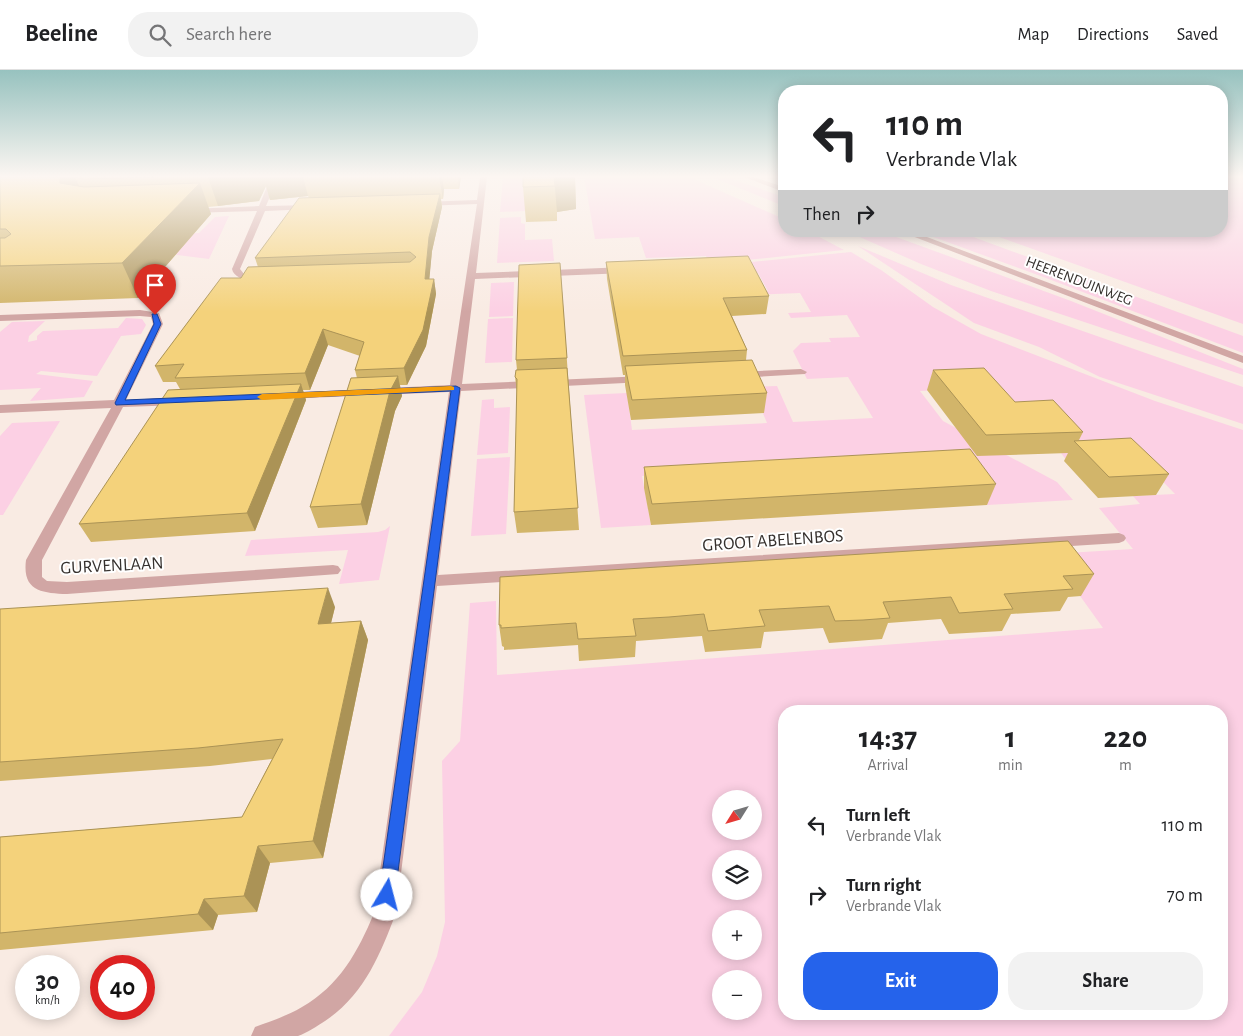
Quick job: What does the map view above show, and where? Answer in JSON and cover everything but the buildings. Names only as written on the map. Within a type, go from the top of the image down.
[{"type":"street","points":[[256,222],[236,273],[248,278],[266,278]]},
{"type":"street","points":[[264,1036],[299,1024],[331,1002],[350,985],[364,962],[385,913],[478,222]]},
{"type":"street","name":"HEERENDUINWEG","points":[[919,237],[1243,360]]},
{"type":"street","points":[[471,276],[633,270]]},
{"type":"street","points":[[0,318],[140,313],[155,315],[158,324],[119,403]]},
{"type":"street","points":[[721,376],[801,372]]},
{"type":"street","points":[[272,396],[652,379]]},
{"type":"street","points":[[0,409],[196,400]]},
{"type":"street","name":"GURVENLAAN","points":[[119,403],[34,560],[32,571],[34,579],[39,584],[50,588],[67,588],[333,570]]},
{"type":"street","name":"GROOT ABELENBOS","points":[[430,581],[1119,538]]},
{"type":"shaded area","points":[[210,222],[226,222],[209,259],[146,251],[0,244],[120,236],[199,233]]},
{"type":"shaded area","points":[[500,222],[521,222],[525,224],[525,240],[552,239],[554,261],[497,263]]},
{"type":"shaded area","points":[[592,222],[778,222],[778,237],[819,237],[844,250],[709,263],[706,256],[646,258],[639,237],[595,239]]},
{"type":"shaded area","points":[[1228,222],[1243,222],[1243,324],[999,237],[1228,237]]},
{"type":"shaded area","points":[[860,237],[896,237],[1071,301],[1243,369],[1243,375],[991,291],[921,264]]},
{"type":"shaded area","points":[[933,237],[973,237],[1243,336],[1243,353]]},
{"type":"shaded area","points":[[858,246],[951,285],[1243,387],[1243,424],[1100,377],[1039,347],[974,323]]},
{"type":"shaded area","points":[[851,252],[881,270],[933,307],[981,334],[1155,401],[1243,430],[1243,1036],[389,1036],[422,992],[437,956],[445,922],[442,761],[460,741],[470,603],[496,601],[497,675],[1103,628],[1050,554],[1133,549],[1099,508],[1140,504],[1133,496],[1175,494],[1139,457],[1067,461],[1061,453],[1091,452],[1061,420],[995,423],[992,387],[920,391],[943,421],[1057,482],[1073,500],[987,505],[786,468],[642,476],[651,525],[601,528],[584,395],[627,393],[632,430],[767,423],[752,387],[777,386],[793,422],[873,418],[848,377],[807,379],[793,351],[801,343],[831,342],[829,338],[860,337],[847,315],[791,318],[788,313],[811,312],[800,293],[748,295],[745,291],[768,291],[758,273],[715,275],[721,265]]},
{"type":"shaded area","points":[[514,282],[513,316],[489,317],[491,283]]},
{"type":"shaded area","points":[[126,318],[142,319],[146,325],[141,334],[121,336],[97,376],[41,371],[36,374],[93,381],[84,397],[30,401],[41,388],[0,390],[0,332],[12,322],[45,321],[29,336],[28,342],[37,340],[37,336],[43,331],[118,328]]},
{"type":"shaded area","points":[[513,318],[512,362],[485,363],[488,319]]},
{"type":"shaded area","points":[[494,399],[494,408],[510,407],[508,453],[477,455],[482,400]]},
{"type":"shaded area","points":[[60,421],[3,515],[0,515],[0,436],[12,423]]},
{"type":"shaded area","points":[[510,457],[506,534],[471,536],[477,459]]},
{"type":"shaded area","points":[[390,526],[379,580],[339,584],[348,550],[245,556],[251,540],[378,532]]},
{"type":"slow traffic","points":[[262,397],[451,388]]},
{"type":"route","points":[[155,315],[158,324],[119,403],[456,388],[387,895]]}]
